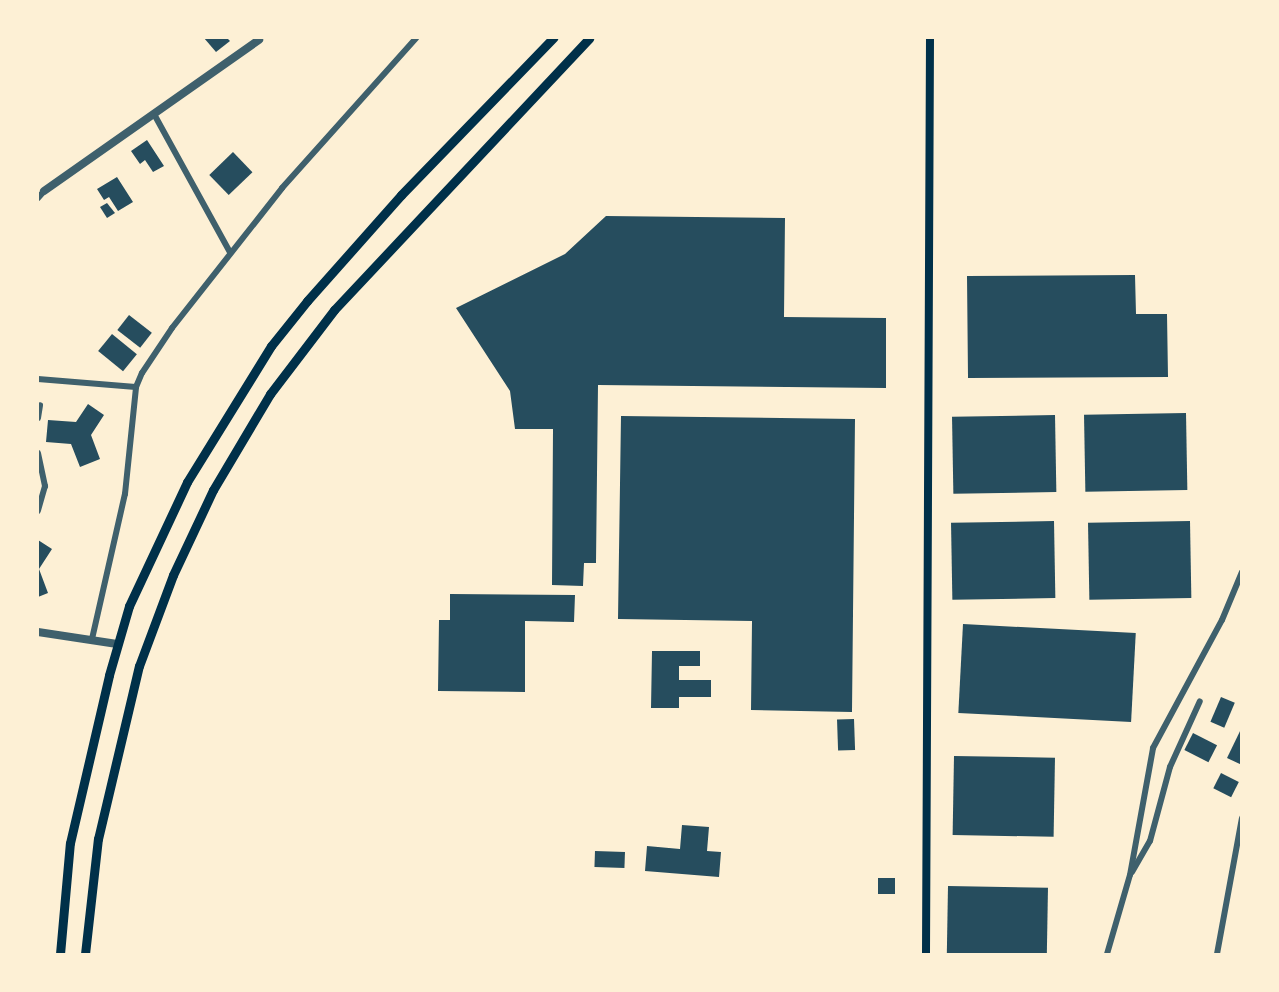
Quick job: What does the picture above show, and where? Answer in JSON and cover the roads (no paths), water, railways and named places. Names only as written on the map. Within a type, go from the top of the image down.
[{"type":"main road","points":[[60,954],[70,843],[117,645],[137,588],[187,482],[271,346],[350,250],[553,38]]},
{"type":"main road","points":[[85,954],[100,828],[139,666],[191,530],[229,461],[297,355],[334,310],[589,38]]},
{"type":"main road","points":[[926,954],[930,38]]},
{"type":"street","points":[[92,639],[125,494],[136,387],[152,354],[230,252],[313,152],[416,38]]},
{"type":"street","points":[[38,198],[44,191],[259,40]]},
{"type":"street","points":[[154,114],[230,252]]},
{"type":"street","points":[[38,379],[136,387]]},
{"type":"street","points":[[38,418],[40,405]]},
{"type":"street","points":[[38,453],[45,486],[38,510]]},
{"type":"street","points":[[1107,954],[1130,875],[1153,747],[1222,620],[1242,572]]},
{"type":"street","points":[[38,632],[92,639],[117,645]]},
{"type":"street","points":[[1130,875],[1150,841],[1173,758],[1200,701]]},
{"type":"street","points":[[1217,954],[1242,818]]}]
